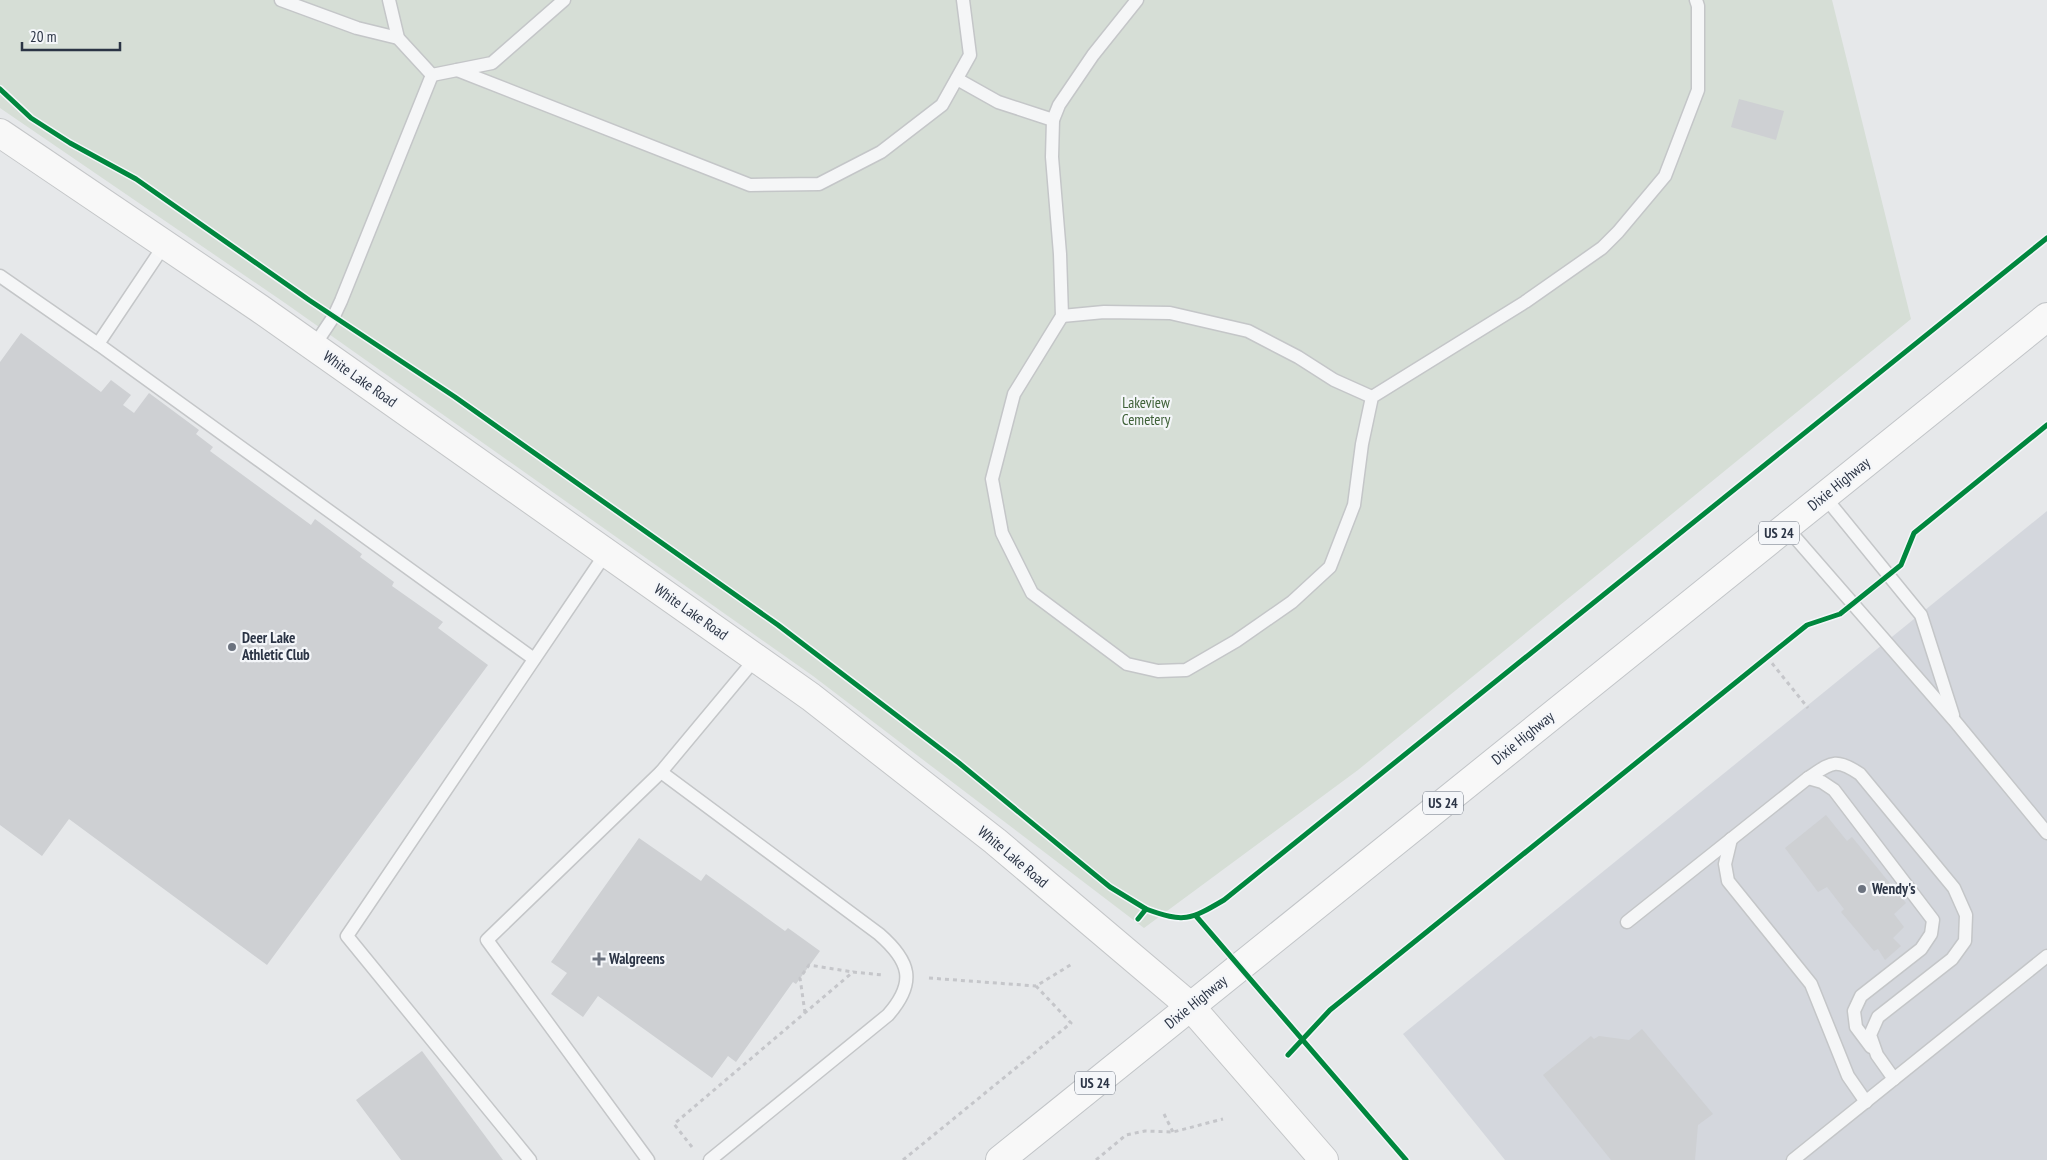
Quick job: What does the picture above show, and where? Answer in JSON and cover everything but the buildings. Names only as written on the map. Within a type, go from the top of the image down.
[{"type":"street","name":"White Lake Road","points":[[0,133],[314,346],[811,697],[995,841],[1190,1006],[1324,1160]]},
{"type":"street","name":"Dixie Highway","points":[[1000,1160],[2047,317]]},
{"type":"lane","points":[[281,0],[357,28],[398,38]]},
{"type":"lane","points":[[388,0],[398,38],[432,75]]},
{"type":"lane","points":[[432,75],[492,62],[564,0]]},
{"type":"lane","points":[[456,70],[750,185],[819,184],[881,152],[942,105],[970,55],[963,0]]},
{"type":"lane","points":[[1137,0],[1093,55],[1060,105],[1053,120],[1052,157],[1060,254],[1062,316],[1014,394],[992,479],[1002,533],[1032,592],[1127,664],[1158,671],[1186,670],[1236,641],[1292,602],[1330,567],[1354,505],[1362,444],[1372,396],[1525,302],[1602,248],[1618,232],[1665,176],[1698,90],[1698,6],[1696,0]]},
{"type":"lane","points":[[314,346],[334,316],[341,301],[432,75]]},
{"type":"lane","points":[[957,79],[998,102],[1053,120]]},
{"type":"lane","points":[[98,344],[165,244]]},
{"type":"lane","points":[[0,276],[98,344],[534,659]]},
{"type":"lane","points":[[1062,316],[1104,312],[1170,313],[1248,331],[1298,357],[1334,380],[1372,396]]},
{"type":"lane","points":[[1824,496],[1921,615],[1954,720]]},
{"type":"lane","points":[[1786,527],[1954,720],[2047,833]]},
{"type":"lane","points":[[530,1160],[347,936],[606,553]]},
{"type":"lane","points":[[648,1160],[487,940],[661,772],[756,658]]},
{"type":"lane","points":[[1627,922],[1808,778],[1830,764],[1846,764],[1860,774],[1954,888],[1966,915],[1965,941],[1952,958],[1878,1017],[1870,1035],[1878,1055]]},
{"type":"lane","points":[[661,772],[879,934],[896,949],[906,965],[905,985],[897,1004],[888,1015],[710,1160]]},
{"type":"lane","points":[[1808,778],[1822,782],[1834,790],[1933,920],[1931,934],[1920,949],[1860,996],[1854,1011],[1856,1028],[1894,1078]]},
{"type":"lane","points":[[1731,839],[1725,864],[1728,880],[1812,984],[1848,1076],[1866,1102]]},
{"type":"lane","points":[[1793,1160],[2047,956]]},
{"type":"path","points":[[1759,663],[1774,652]]},
{"type":"path","points":[[1767,657],[1808,708]]},
{"type":"path","points":[[805,1013],[800,978],[809,965],[853,972],[1036,986],[1072,964]]},
{"type":"path","points":[[696,1153],[674,1124],[853,972]]},
{"type":"path","points":[[903,1160],[1071,1023],[1036,986]]},
{"type":"path","points":[[1164,1114],[1173,1132]]},
{"type":"path","points":[[1096,1160],[1126,1135],[1145,1131],[1173,1132],[1223,1119]]},
{"type":"shaded area","points":[[2047,511],[2047,1160],[1505,1160],[1403,1034]]},
{"type":"green space","name":"Lakeview Cemetery","points":[[0,0],[1832,0],[1911,319],[1358,770],[1144,928],[813,676],[285,303],[0,108]]},
{"type":"cycle path","points":[[0,89],[31,118],[70,143],[136,179],[309,300],[455,397],[778,625],[959,763],[1110,887],[1146,909]]},
{"type":"cycle path","points":[[1138,919],[1146,909],[1178,918],[1186,917],[1203,912],[1224,900],[2047,238]]},
{"type":"cycle path","points":[[1288,1055],[1330,1010],[1807,625],[1840,614],[1901,565],[1914,533],[2047,425]]},
{"type":"cycle path","points":[[1196,916],[1406,1160]]},
{"type":"place","name":"Deer Lake Athletic Club","points":[[232,647]]},
{"type":"place","name":"Wendy's","points":[[1862,889]]},
{"type":"place","name":"Walgreens","points":[[599,959]]}]
